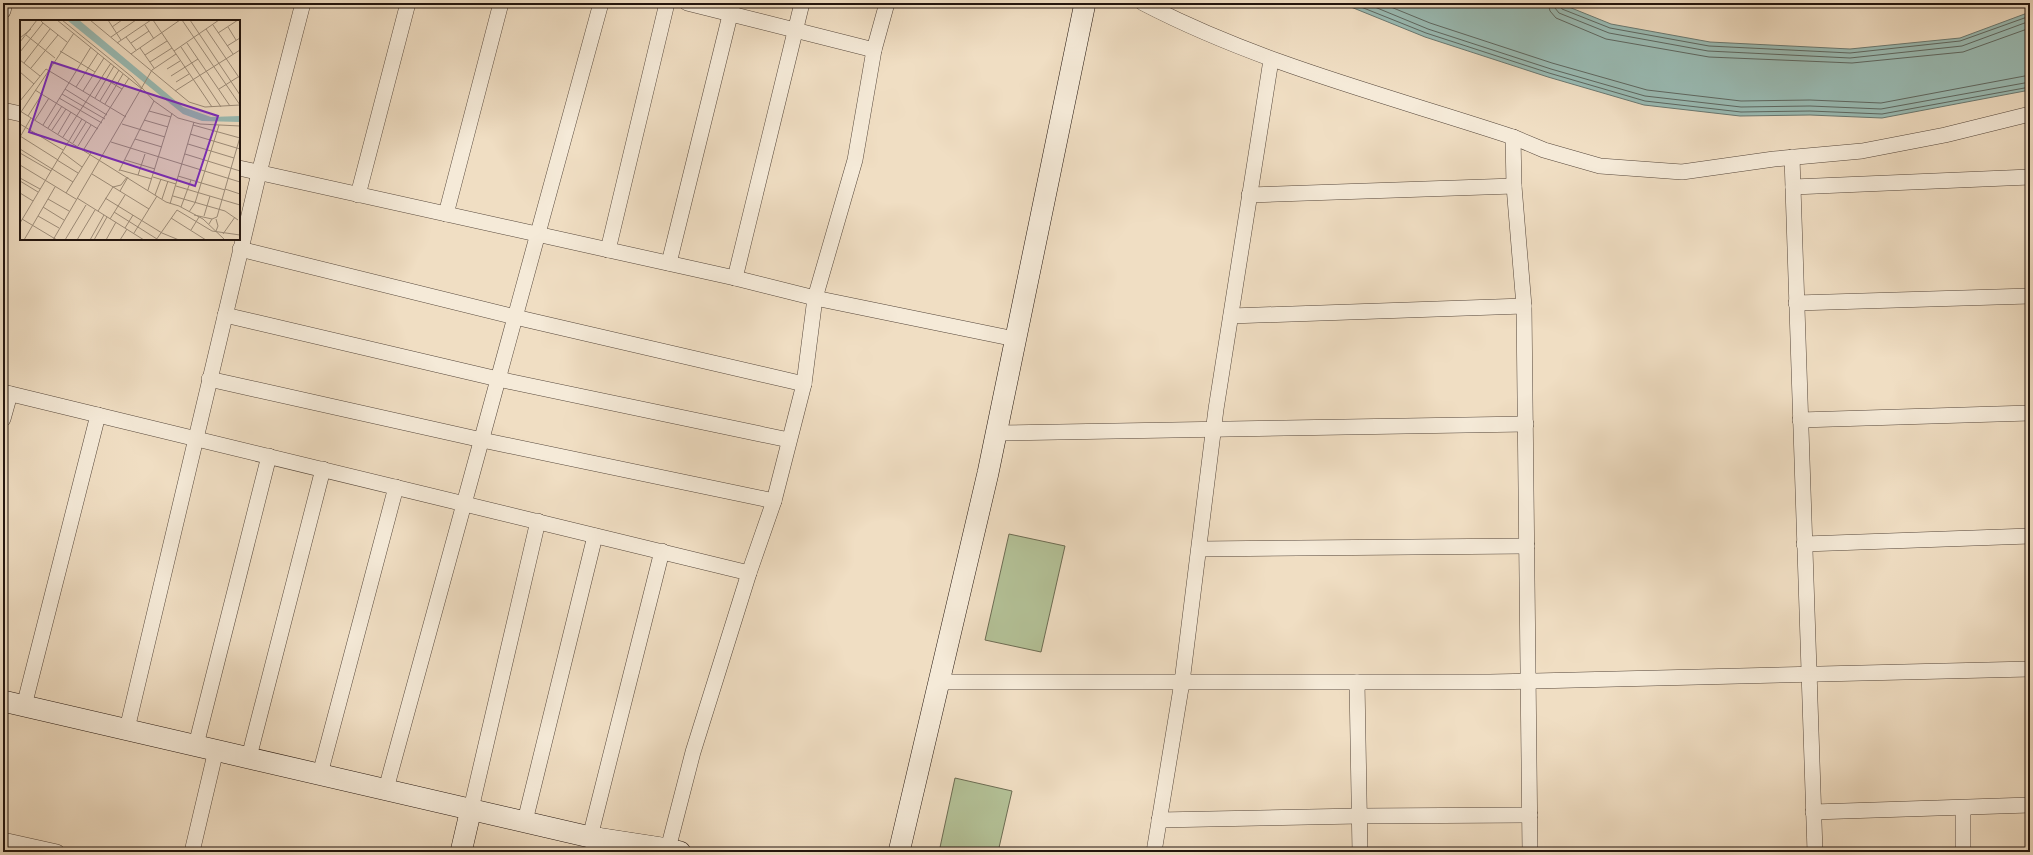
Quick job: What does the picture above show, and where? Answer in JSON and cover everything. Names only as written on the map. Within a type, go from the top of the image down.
[{"type":"street","points":[[3,11],[5,3]]},
{"type":"street","points":[[127,729],[224,314],[303,3]]},
{"type":"street","points":[[358,195],[408,3]]},
{"type":"street","points":[[446,214],[501,3]]},
{"type":"street","points":[[608,250],[667,3]]},
{"type":"street","points":[[687,3],[732,8],[796,30],[874,50]]},
{"type":"street","points":[[736,278],[802,3]]},
{"type":"street","points":[[3,701],[590,836],[674,850],[693,752],[749,573],[774,501],[804,384],[815,298],[855,160],[874,50],[887,3]]},
{"type":"street","points":[[898,852],[939,682],[996,433],[1085,3]]},
{"type":"street","points":[[1143,3],[1271,60],[1513,137],[1544,150],[1600,166],[1674,172],[1792,157],[1862,151],[1945,135],[2030,114]]},
{"type":"street","points":[[386,789],[538,234],[597,4]]},
{"type":"street","points":[[669,263],[732,8]]},
{"type":"street","points":[[1154,852],[1182,682],[1214,430],[1271,60]]},
{"type":"street","points":[[3,110],[20,114]]},
{"type":"street","points":[[1513,137],[1514,186],[1524,306],[1528,546],[1530,852]]},
{"type":"street","points":[[1792,157],[1815,852]]},
{"type":"street","points":[[240,168],[736,278],[815,298],[1015,339]]},
{"type":"street","points":[[1793,187],[2030,177]]},
{"type":"street","points":[[1249,195],[1514,186]]},
{"type":"street","points":[[240,249],[515,317],[804,384]]},
{"type":"street","points":[[1796,303],[2030,296]]},
{"type":"street","points":[[1231,316],[1524,306]]},
{"type":"street","points":[[224,314],[498,379],[789,440]]},
{"type":"street","points":[[209,379],[482,440],[774,501]]},
{"type":"street","points":[[3,419],[6,393],[749,573]]},
{"type":"street","points":[[1800,420],[2030,413]]},
{"type":"street","points":[[24,706],[98,415]]},
{"type":"street","points":[[996,433],[1526,424]]},
{"type":"street","points":[[196,745],[269,456]]},
{"type":"street","points":[[249,757],[323,469]]},
{"type":"street","points":[[320,774],[396,487]]},
{"type":"street","points":[[461,852],[538,521]]},
{"type":"street","points":[[525,821],[595,536]]},
{"type":"street","points":[[1804,544],[2030,536]]},
{"type":"street","points":[[1200,549],[1528,546]]},
{"type":"street","points":[[590,836],[662,552]]},
{"type":"street","points":[[939,682],[1529,681],[2030,669]]},
{"type":"street","points":[[1357,682],[1360,852]]},
{"type":"street","points":[[192,852],[216,750]]},
{"type":"street","points":[[1813,812],[2030,806]]},
{"type":"street","points":[[1963,808],[1963,852]]},
{"type":"street","points":[[1159,820],[1359,816],[1530,815]]},
{"type":"street","points":[[3,840],[57,852]]},
{"type":"green space","points":[[1009,534],[1065,546],[1041,652],[985,640]]},
{"type":"green space","points":[[955,778],[1012,791],[998,852],[939,852]]},
{"type":"water","points":[[1341,3],[1559,3],[1611,24],[1710,42],[1850,49],[1960,38],[2030,12],[2030,90],[1882,118],[1810,115],[1740,116],[1644,105],[1548,77],[1425,37]]}]
